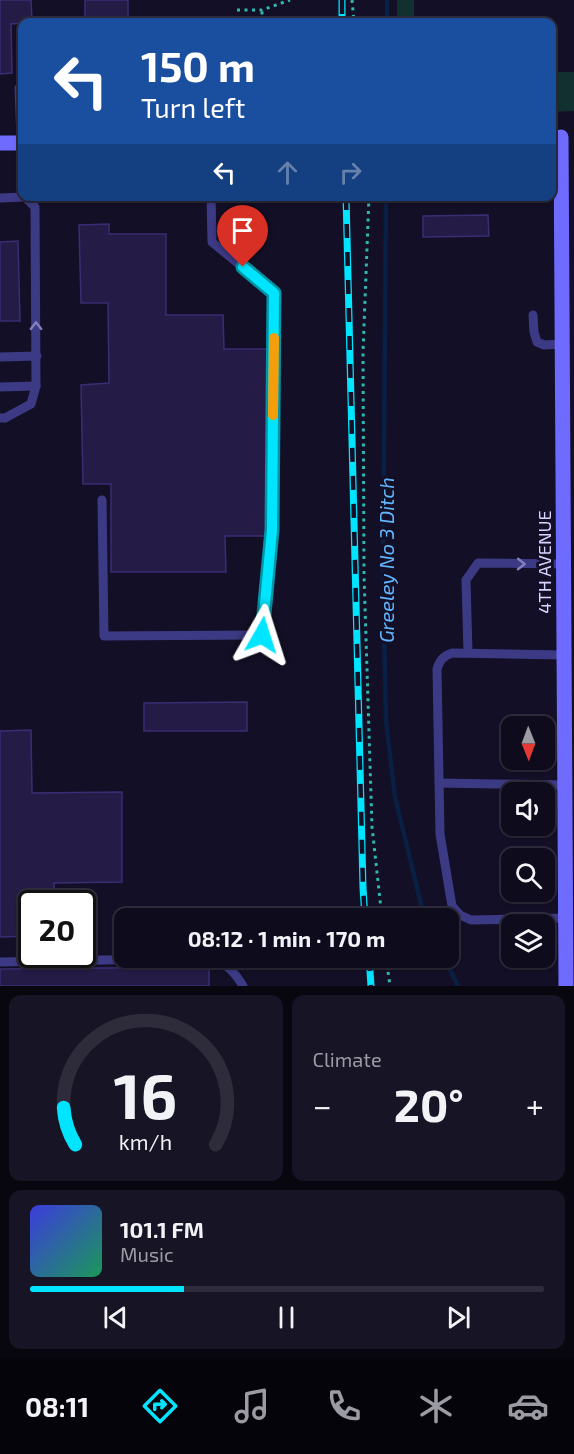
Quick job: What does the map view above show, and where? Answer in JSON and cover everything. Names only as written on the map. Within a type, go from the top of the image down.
[{"type":"street","name":"4TH AVENUE","points":[[562,137],[563,344],[568,363],[564,564],[566,986]]},
{"type":"street","points":[[0,143],[18,143]]},
{"type":"lane","points":[[0,198],[18,197]]},
{"type":"lane","points":[[0,418],[5,418],[31,404],[36,386],[35,207],[28,201]]},
{"type":"lane","points":[[102,500],[104,636],[262,635],[272,530],[274,293],[212,242],[211,201]]},
{"type":"lane","points":[[533,315],[537,342],[544,345],[563,344]]},
{"type":"lane","points":[[0,357],[37,356]]},
{"type":"lane","points":[[0,387],[36,386]]},
{"type":"lane","points":[[468,653],[466,580],[478,563],[564,564]]},
{"type":"lane","points":[[564,655],[452,653],[439,661],[437,669],[440,834],[452,906],[460,915],[471,920],[566,918]]},
{"type":"lane","points":[[439,783],[565,785]]},
{"type":"lane","points":[[0,962],[208,958],[219,960],[234,971],[243,986]]},
{"type":"path","points":[[237,10],[262,10],[290,0]]},
{"type":"path","points":[[352,0],[354,18]]},
{"type":"path","points":[[262,10],[262,18]]},
{"type":"path","points":[[369,201],[363,352],[364,575],[372,827],[381,908]]},
{"type":"path","points":[[388,968],[390,986]]},
{"type":"green space","points":[[397,0],[414,0],[414,18],[397,18]]},
{"type":"green space","points":[[556,72],[574,72],[574,111],[556,112]]},
{"type":"building","points":[[0,0],[31,0],[32,18],[18,18],[18,23],[11,24],[12,73],[0,74]]},
{"type":"building","points":[[85,0],[128,0],[128,18],[85,18]]},
{"type":"building","points":[[488,215],[489,236],[423,237],[423,216]]},
{"type":"building","points":[[109,224],[109,234],[166,234],[166,315],[223,315],[224,349],[267,349],[268,536],[225,536],[226,572],[111,572],[111,484],[83,484],[81,385],[109,383],[108,303],[81,303],[79,225]]},
{"type":"building","points":[[18,241],[20,321],[0,321],[0,242]]},
{"type":"building","points":[[247,702],[247,731],[144,731],[144,703]]},
{"type":"building","points":[[31,730],[32,793],[122,792],[122,882],[54,883],[54,890],[18,890],[18,936],[0,937],[0,731]]},
{"type":"building","points":[[209,968],[209,986],[0,986],[0,969]]},
{"type":"waterway","points":[[387,0],[387,18]]},
{"type":"waterway","name":"Greeley No 3 Ditch","points":[[386,201],[383,580],[386,721],[395,797],[422,908]]},
{"type":"waterway","name":"Greeley No 3 Ditch","points":[[449,968],[458,986]]},
{"type":"railway","points":[[342,0],[342,18]]},
{"type":"railway","points":[[346,201],[364,908]]},
{"type":"railway","points":[[370,968],[371,986]]},
{"type":"slow traffic","points":[[273,415],[274,338]]},
{"type":"route","points":[[243,267],[274,293],[272,530],[262,635]]}]
